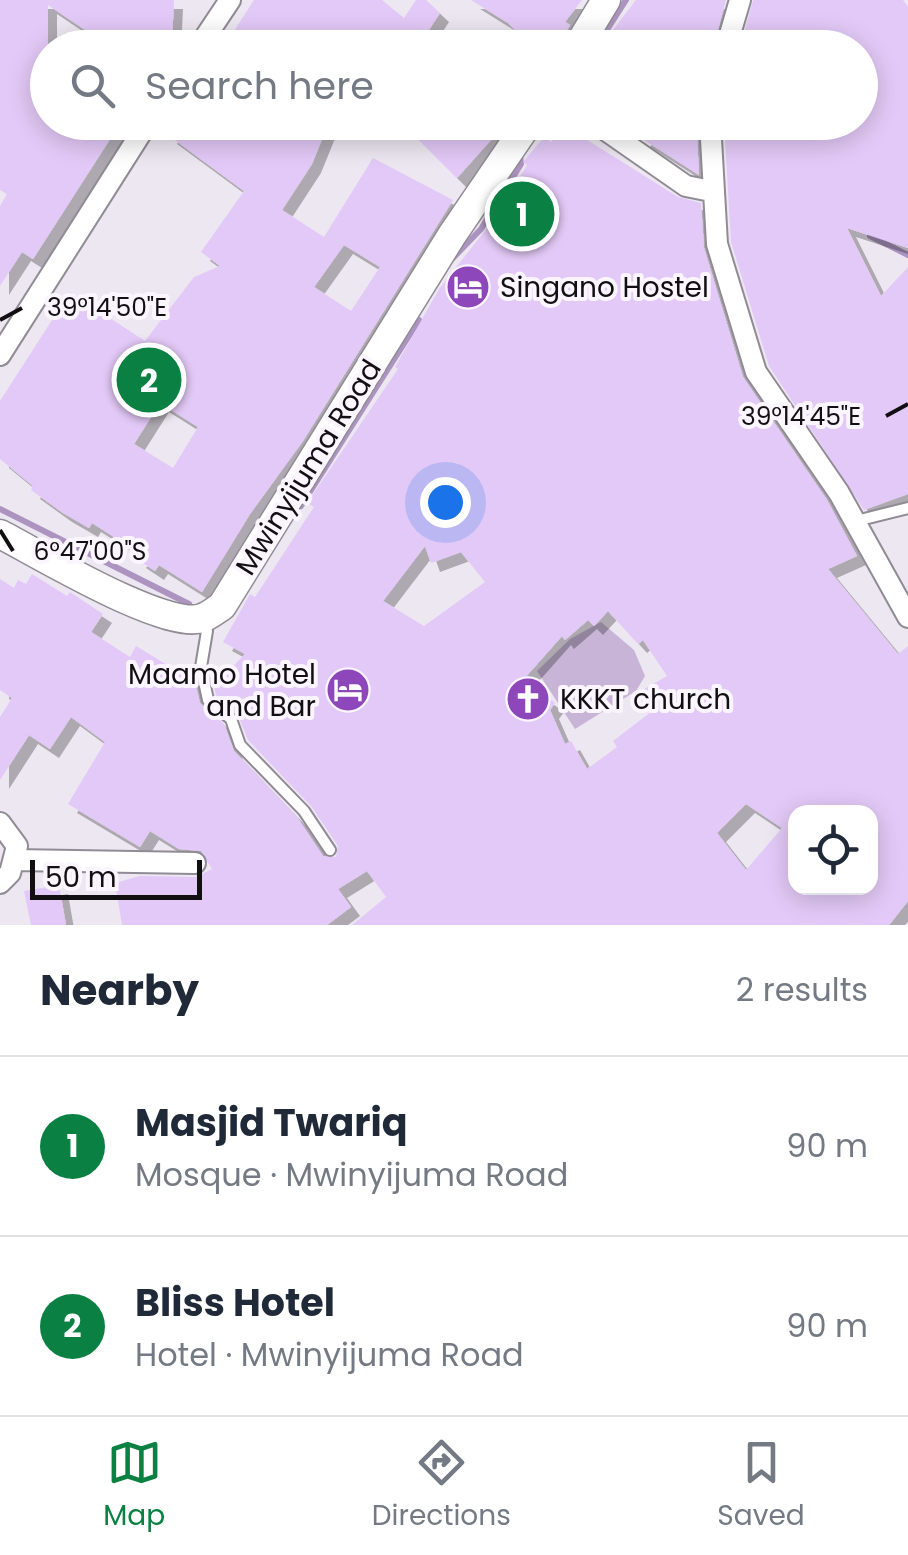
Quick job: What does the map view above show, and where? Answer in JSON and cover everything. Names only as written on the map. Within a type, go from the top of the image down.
[{"type":"street","points":[[210,30],[230,0]]},
{"type":"street","points":[[588,30],[606,0]]},
{"type":"street","points":[[731,30],[740,0]]},
{"type":"street","points":[[0,355],[137,140]]},
{"type":"street","name":"Mwinyijuma Road","points":[[201,619],[222,606],[452,234],[517,140]]},
{"type":"street","points":[[620,140],[686,186],[710,190]]},
{"type":"street","points":[[710,140],[710,190],[717,244],[756,372],[855,521],[885,583],[908,617]]},
{"type":"street","points":[[0,534],[130,601],[181,620],[201,619]]},
{"type":"street","points":[[0,823],[16,846],[15,860],[0,883]]},
{"type":"street","points":[[15,860],[195,863]]},
{"type":"lane","points":[[855,521],[908,508]]},
{"type":"lane","points":[[201,619],[208,631],[200,666],[208,700],[230,719],[240,745],[304,812],[330,850]]},
{"type":"shaded area","points":[[601,622],[634,650],[645,676],[636,691],[575,729],[537,671],[570,639]]},
{"type":"building","points":[[0,0],[174,0],[173,30],[85,30],[48,5],[48,30],[30,30],[30,140],[109,140],[33,259],[22,252],[0,286],[0,206],[7,194],[0,190]]},
{"type":"building","points":[[254,0],[382,0],[404,18],[416,0],[426,0],[440,13],[429,30],[235,30]]},
{"type":"building","points":[[471,0],[582,0],[565,22],[570,25],[567,30],[515,30]]},
{"type":"building","points":[[636,0],[726,0],[718,30],[613,30]]},
{"type":"building","points":[[753,0],[903,0],[908,7],[908,248],[847,228],[881,296],[908,267],[908,494],[864,510],[769,366],[731,242],[725,140],[878,140],[878,30],[745,30]]},
{"type":"building","points":[[175,140],[322,140],[312,164],[282,210],[324,237],[373,158],[453,200],[303,441],[250,514],[202,592],[159,565],[155,571],[137,559],[141,554],[92,523],[89,528],[63,513],[31,490],[33,486],[0,459],[0,401],[70,292],[145,341],[194,277],[220,266],[201,252],[244,191]],"holes":[[[344,245],[380,267],[351,311],[314,287]],[[160,403],[198,427],[173,468],[134,444]]]},
{"type":"building","points":[[419,140],[491,140],[457,178]]},
{"type":"building","points":[[541,140],[587,140],[678,197],[701,203],[704,248],[743,377],[827,500],[857,556],[828,569],[898,654],[908,646],[908,901],[889,925],[352,925],[386,897],[367,871],[338,889],[351,907],[327,925],[122,925],[115,883],[140,876],[196,877],[212,869],[201,851],[179,849],[150,831],[140,847],[68,804],[105,742],[71,717],[50,749],[29,735],[0,780],[0,717],[12,698],[0,690],[0,579],[14,588],[18,580],[26,584],[32,574],[67,596],[70,592],[103,614],[91,632],[130,657],[136,646],[195,682],[200,703],[224,724],[234,751],[297,817],[323,856],[336,857],[338,846],[311,806],[248,740],[237,713],[216,695],[214,686],[245,654],[223,642],[250,594],[255,597],[314,507],[307,503],[398,369],[395,367],[439,289],[491,223],[502,230],[505,225],[496,216],[527,165],[523,162]],"holes":[[[425,546],[431,563],[461,552],[485,582],[424,626],[383,601]],[[608,611],[638,644],[643,640],[667,676],[639,692],[651,712],[613,741],[617,747],[587,769],[571,741],[565,744],[550,710],[555,703],[523,680],[562,636],[565,640],[588,620],[594,626]],[[746,804],[782,828],[746,870],[717,833]]]},
{"type":"building","points":[[644,140],[697,140],[699,175]]},
{"type":"building","points":[[59,885],[66,925],[31,925],[24,891]]},
{"type":"waterway","points":[[607,30],[626,0]]},
{"type":"waterway","points":[[452,259],[481,229],[521,164],[520,155]]},
{"type":"waterway","points":[[870,236],[908,255]]},
{"type":"waterway","points":[[301,506],[419,320]]},
{"type":"waterway","points":[[0,509],[189,604]]},
{"type":"place","name":"Masjid Twariq","points":[[522,214]]},
{"type":"place","name":"Singano Hostel","points":[[468,287]]},
{"type":"place","name":"Bliss Hotel","points":[[149,380]]},
{"type":"place","name":"Maamo Hotel and Bar","points":[[348,690]]},
{"type":"place","name":"KKKT church","points":[[528,699]]}]
